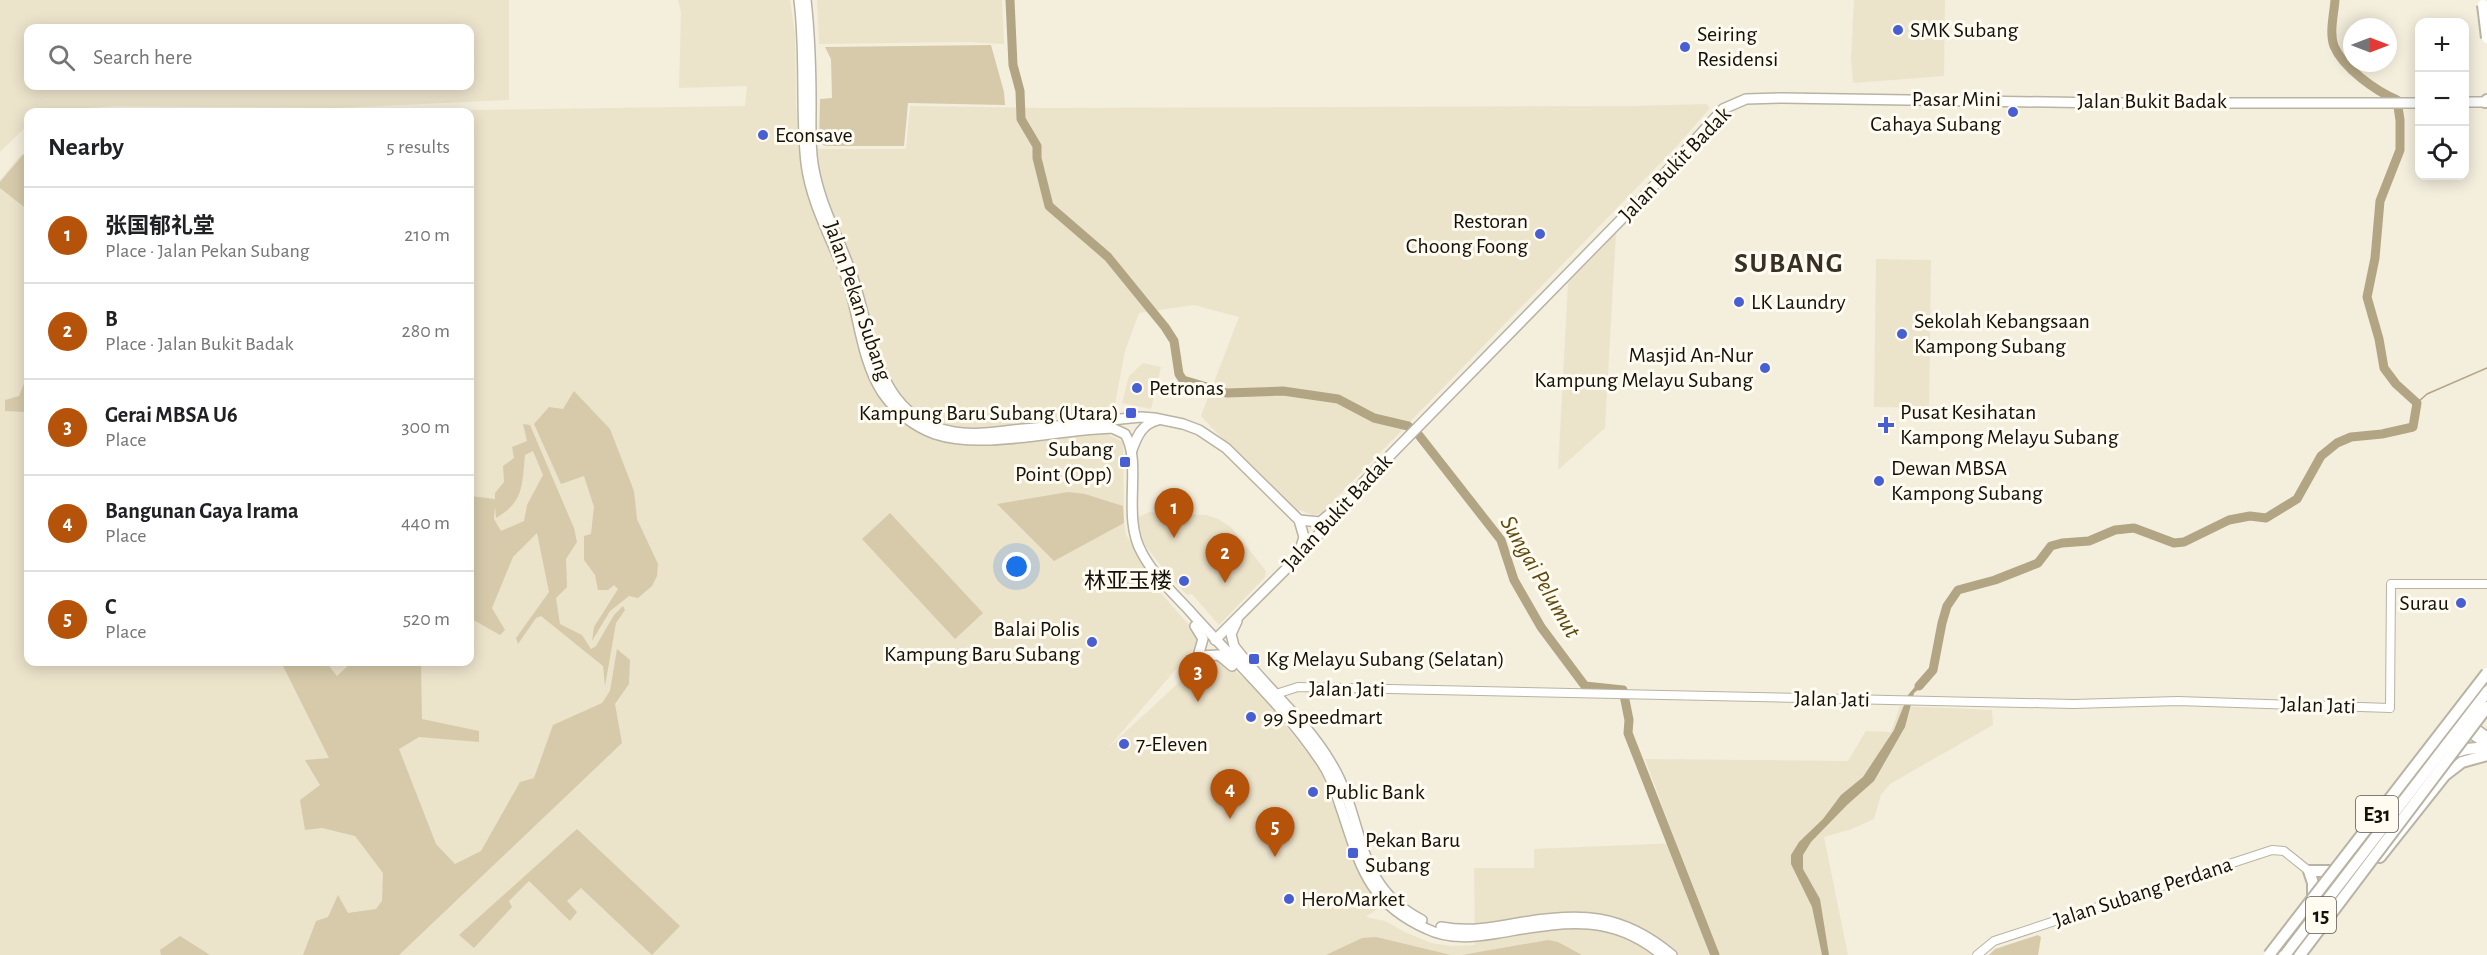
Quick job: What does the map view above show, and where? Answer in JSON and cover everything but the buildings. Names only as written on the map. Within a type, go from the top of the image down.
[{"type":"highway","points":[[2481,2],[2487,20]]},
{"type":"highway","points":[[2481,2],[2487,37]]},
{"type":"highway","name":"15","points":[[2269,955],[2338,861],[2487,672]]},
{"type":"highway","name":"E31","points":[[2269,955],[2487,672]]},
{"type":"highway","name":"15","points":[[2288,955],[2439,762],[2487,693]]},
{"type":"highway","name":"E31","points":[[2288,955],[2487,693]]},
{"type":"highway","points":[[2301,955],[2487,707]]},
{"type":"highway","points":[[2439,762],[2458,751],[2487,746]]},
{"type":"highway","points":[[2301,955],[2318,939],[2445,775],[2462,762],[2487,754]]},
{"type":"highway","points":[[2338,861],[2337,875],[2340,878],[2351,875]]},
{"type":"highway","points":[[2313,896],[2313,883],[2309,871],[2331,872]]},
{"type":"highway","points":[[2298,915],[2312,902],[2320,904],[2323,912]]},
{"type":"main road","name":"Jalan Pekan Subang","points":[[799,0],[803,32],[805,143],[809,182],[847,280],[868,358],[883,392],[897,410],[910,421],[922,429],[948,437],[999,439],[1112,428],[1125,434],[1131,453]]},
{"type":"main road","name":"Jalan Pekan Subang","points":[[806,0],[811,39],[812,143],[816,180],[852,275],[875,358],[889,389],[897,400],[930,424],[955,432],[987,433],[1141,417],[1183,424],[1214,439],[1226,448],[1299,520]]},
{"type":"main road","name":"Jalan Bukit Badak","points":[[1215,640],[1296,559],[1363,483],[1413,431],[1594,249],[1674,165],[1723,109],[1739,101],[1790,98],[2107,103],[2415,103]]},
{"type":"main road","points":[[2469,102],[2486,102]]},
{"type":"main road","points":[[1160,419],[1150,422],[1139,433],[1131,453],[1132,513],[1136,538],[1147,560],[1185,606],[1282,711],[1323,764],[1333,783],[1369,883],[1378,896],[1409,920],[1430,931],[1476,937],[1552,924],[1579,922],[1601,924],[1630,935],[1662,955]]},
{"type":"main road","points":[[1296,559],[1304,537],[1299,520],[1314,523],[1323,520],[1358,485],[1363,483]]},
{"type":"main road","points":[[1185,606],[1187,615],[1202,636],[1197,656],[1219,655],[1236,670],[1252,678]]},
{"type":"main road","points":[[1242,612],[1233,628],[1231,640],[1238,652],[1283,702],[1331,762],[1340,781],[1374,878],[1393,901],[1433,926],[1458,930],[1476,931],[1549,918],[1575,916],[1603,918],[1635,929],[1657,942],[1672,955]]},
{"type":"main road","points":[[1203,627],[1217,629],[1227,627]]},
{"type":"main road","points":[[2452,716],[2487,746]]},
{"type":"main road","points":[[2465,726],[2487,737]]},
{"type":"street","name":"Jalan Jati","points":[[1276,694],[1292,689],[2073,704],[2178,701],[2390,708],[2391,584],[2487,584]]},
{"type":"street","points":[[1283,702],[1292,689]]},
{"type":"street","name":"Jalan Subang Perdana","points":[[1977,955],[1994,941],[2272,850],[2284,851],[2309,871]]},
{"type":"shaded area","points":[[0,0],[509,0],[509,100],[336,108],[117,106],[24,108],[24,129],[0,152]]},
{"type":"shaded area","points":[[678,0],[790,0],[795,34],[799,149],[906,149],[910,106],[1045,108],[1706,104],[1710,108],[1677,146],[1322,513],[1313,515],[1300,510],[1295,516],[1201,416],[1239,317],[1194,305],[1139,313],[1125,351],[1109,435],[1123,442],[1126,535],[1147,568],[1146,576],[1197,634],[1196,646],[1108,748],[1201,662],[1217,660],[1231,668],[1253,685],[1318,766],[1377,909],[1366,917],[1385,921],[1431,943],[1452,946],[1475,945],[1474,868],[1534,868],[1534,849],[1676,843],[1645,759],[1848,761],[1866,731],[1891,732],[1900,706],[1992,710],[1993,725],[1890,784],[1881,795],[1874,819],[1852,829],[1824,837],[1848,955],[0,955],[0,180],[24,154],[24,666],[474,666],[474,110],[745,106],[747,86],[679,88],[681,13]]},
{"type":"shaded area","points":[[817,0],[1002,0],[1004,44],[965,42],[819,44]]},
{"type":"shaded area","name":"SMK Subang","points":[[1854,0],[1945,0],[1944,76],[1853,83],[1851,59]]},
{"type":"shaded area","points":[[991,45],[1004,92],[1005,105],[908,103],[904,146],[826,146],[819,143],[820,99],[832,98],[831,59],[825,47]]},
{"type":"shaded area","points":[[24,154],[24,207],[0,188],[0,182]]},
{"type":"shaded area","points":[[1616,233],[1605,428],[1558,470],[1568,283]]},
{"type":"shaded area","name":"Sekolah Kebangsaan Kampong Subang","points":[[1876,259],[1931,260],[1929,408],[1874,407]]},
{"type":"shaded area","points":[[1143,363],[1161,367],[1151,409],[1122,403],[1129,376]]},
{"type":"shaded area","points":[[24,384],[24,412],[5,411],[5,400],[19,396]]},
{"type":"shaded area","points":[[574,391],[610,429],[634,491],[637,519],[658,564],[657,576],[652,586],[638,598],[629,596],[610,611],[592,641],[594,627],[618,589],[614,585],[608,590],[598,590],[595,575],[584,560],[584,536],[591,534],[594,507],[584,476],[561,484],[534,424],[549,407],[563,409]]},
{"type":"shaded area","points":[[523,424],[530,425],[574,528],[577,542],[566,559],[567,587],[556,598],[560,624],[582,635],[591,649],[596,646],[614,615],[623,606],[625,610],[616,623],[605,686],[603,666],[541,616],[536,618],[518,644],[516,638],[549,592],[537,533],[513,557],[492,608],[505,630],[500,635],[474,620],[474,496],[495,499],[495,493],[504,482],[503,466],[514,458],[512,447],[527,441]],"holes":[[[533,451],[543,475],[527,505],[524,521],[501,531],[494,519],[495,506],[496,518],[512,506],[517,499],[522,484],[525,455]]]},
{"type":"shaded area","points":[[1068,492],[1085,494],[1123,506],[1124,523],[1054,561],[997,504]]},
{"type":"shaded area","points":[[1149,512],[1206,515],[1218,519],[1231,527],[1266,571],[1265,577],[1219,625],[1192,594],[1187,595],[1169,576],[1144,544],[1137,521],[1139,517]]},
{"type":"shaded area","points":[[890,513],[983,613],[955,639],[862,539]]},
{"type":"shaded area","points":[[617,649],[630,660],[629,684],[615,704],[622,743],[399,955],[303,955],[316,921],[328,917],[338,895],[348,913],[376,909],[382,901],[383,873],[355,836],[322,828],[305,830],[300,800],[320,785],[305,760],[329,758],[283,666],[329,666],[337,676],[348,666],[421,666],[422,719],[479,731],[479,742],[419,737],[399,749],[436,844],[455,864],[481,851],[520,782],[534,778],[553,725],[602,703],[610,691]]},
{"type":"shaded area","points":[[1925,675],[1929,681],[1914,693],[1905,727],[1874,781],[1811,842],[1803,855],[1803,869],[1820,899],[1829,955],[1822,955],[1812,907],[1791,864],[1791,855],[1799,842],[1823,819],[1841,795],[1863,777],[1894,730],[1908,695]]},
{"type":"shaded area","points":[[577,829],[680,926],[652,955],[581,888],[567,901],[577,912],[570,921],[529,881],[509,901],[512,907],[474,948],[459,935]]},
{"type":"shaded area","points":[[2038,935],[2041,937],[2038,955],[1989,955],[1995,949]]},
{"type":"shaded area","points":[[180,936],[210,955],[161,955],[160,950]]},
{"type":"shaded area","points":[[1376,937],[1451,955],[1326,955],[1362,938]]},
{"type":"shaded area","points":[[1548,940],[1558,942],[1582,955],[1462,955]]},
{"type":"waterway","name":"Sungai Pelumut","points":[[1010,0],[1013,65],[1020,91],[1021,119],[1037,146],[1037,158],[1049,206],[1108,257],[1165,327],[1174,341],[1179,374],[1183,380],[1227,393],[1283,391],[1338,399],[1374,418],[1408,426],[1418,434],[1501,540],[1514,580],[1541,627],[1585,686],[1623,690],[1629,720],[1628,733],[1715,955]]},
{"type":"waterway","points":[[1919,686],[1933,670],[1947,606],[1958,590],[1995,580],[2038,563],[2051,546],[2089,541],[2115,530],[2134,528],[2174,543],[2184,542],[2229,520],[2250,516],[2266,518],[2297,499],[2321,456],[2337,443],[2351,437],[2382,434],[2413,427],[2417,403],[2396,384],[2384,368],[2379,339],[2367,297],[2375,258],[2380,201],[2400,150],[2397,100],[2361,78],[2338,54],[2332,35],[2335,0]]},
{"type":"waterway","points":[[2417,403],[2427,394],[2487,368]]},
{"type":"place","name":"SMK Subang","points":[[1898,30]]},
{"type":"place","name":"Seiring Residensi","points":[[1685,47]]},
{"type":"place","name":"Pasar Mini Cahaya Subang","points":[[2013,112]]},
{"type":"place","name":"Econsave","points":[[763,135]]},
{"type":"place","name":"Restoran Choong Foong","points":[[1540,234]]},
{"type":"place","name":"LK Laundry","points":[[1739,302]]},
{"type":"place","name":"Sekolah Kebangsaan Kampong Subang","points":[[1902,334]]},
{"type":"place","name":"Masjid An-Nur Kampung Melayu Subang","points":[[1765,368]]},
{"type":"place","name":"Petronas","points":[[1137,388]]},
{"type":"place","name":"Kampung Baru Subang (Utara)","points":[[1131,413]]},
{"type":"place","name":"Pusat Kesihatan Kampong Melayu Subang","points":[[1886,425]]},
{"type":"place","name":"Subang Point (Opp)","points":[[1125,462]]},
{"type":"place","name":"Dewan MBSA Kampong Subang","points":[[1879,481]]},
{"type":"place","name":"张国郁礼堂","points":[[1174,538]]},
{"type":"place","name":"林亚玉楼","points":[[1184,581]]},
{"type":"place","name":"B","points":[[1225,583]]},
{"type":"place","name":"Surau","points":[[2461,603]]},
{"type":"place","name":"Balai Polis Kampung Baru Subang","points":[[1092,642]]},
{"type":"place","name":"Kg Melayu Subang (Selatan)","points":[[1254,659]]},
{"type":"place","name":"Gerai MBSA U6","points":[[1198,702]]},
{"type":"place","name":"99 Speedmart","points":[[1251,717]]},
{"type":"place","name":"7-Eleven","points":[[1124,744]]},
{"type":"place","name":"Public Bank","points":[[1313,792]]},
{"type":"place","name":"Bangunan Gaya Irama","points":[[1230,819]]},
{"type":"place","name":"Pekan Baru Subang","points":[[1353,853]]},
{"type":"place","name":"C","points":[[1275,857]]},
{"type":"place","name":"HeroMarket","points":[[1289,899]]},
{"type":"district","name":"SUBANG","points":[[1789,264]]}]
